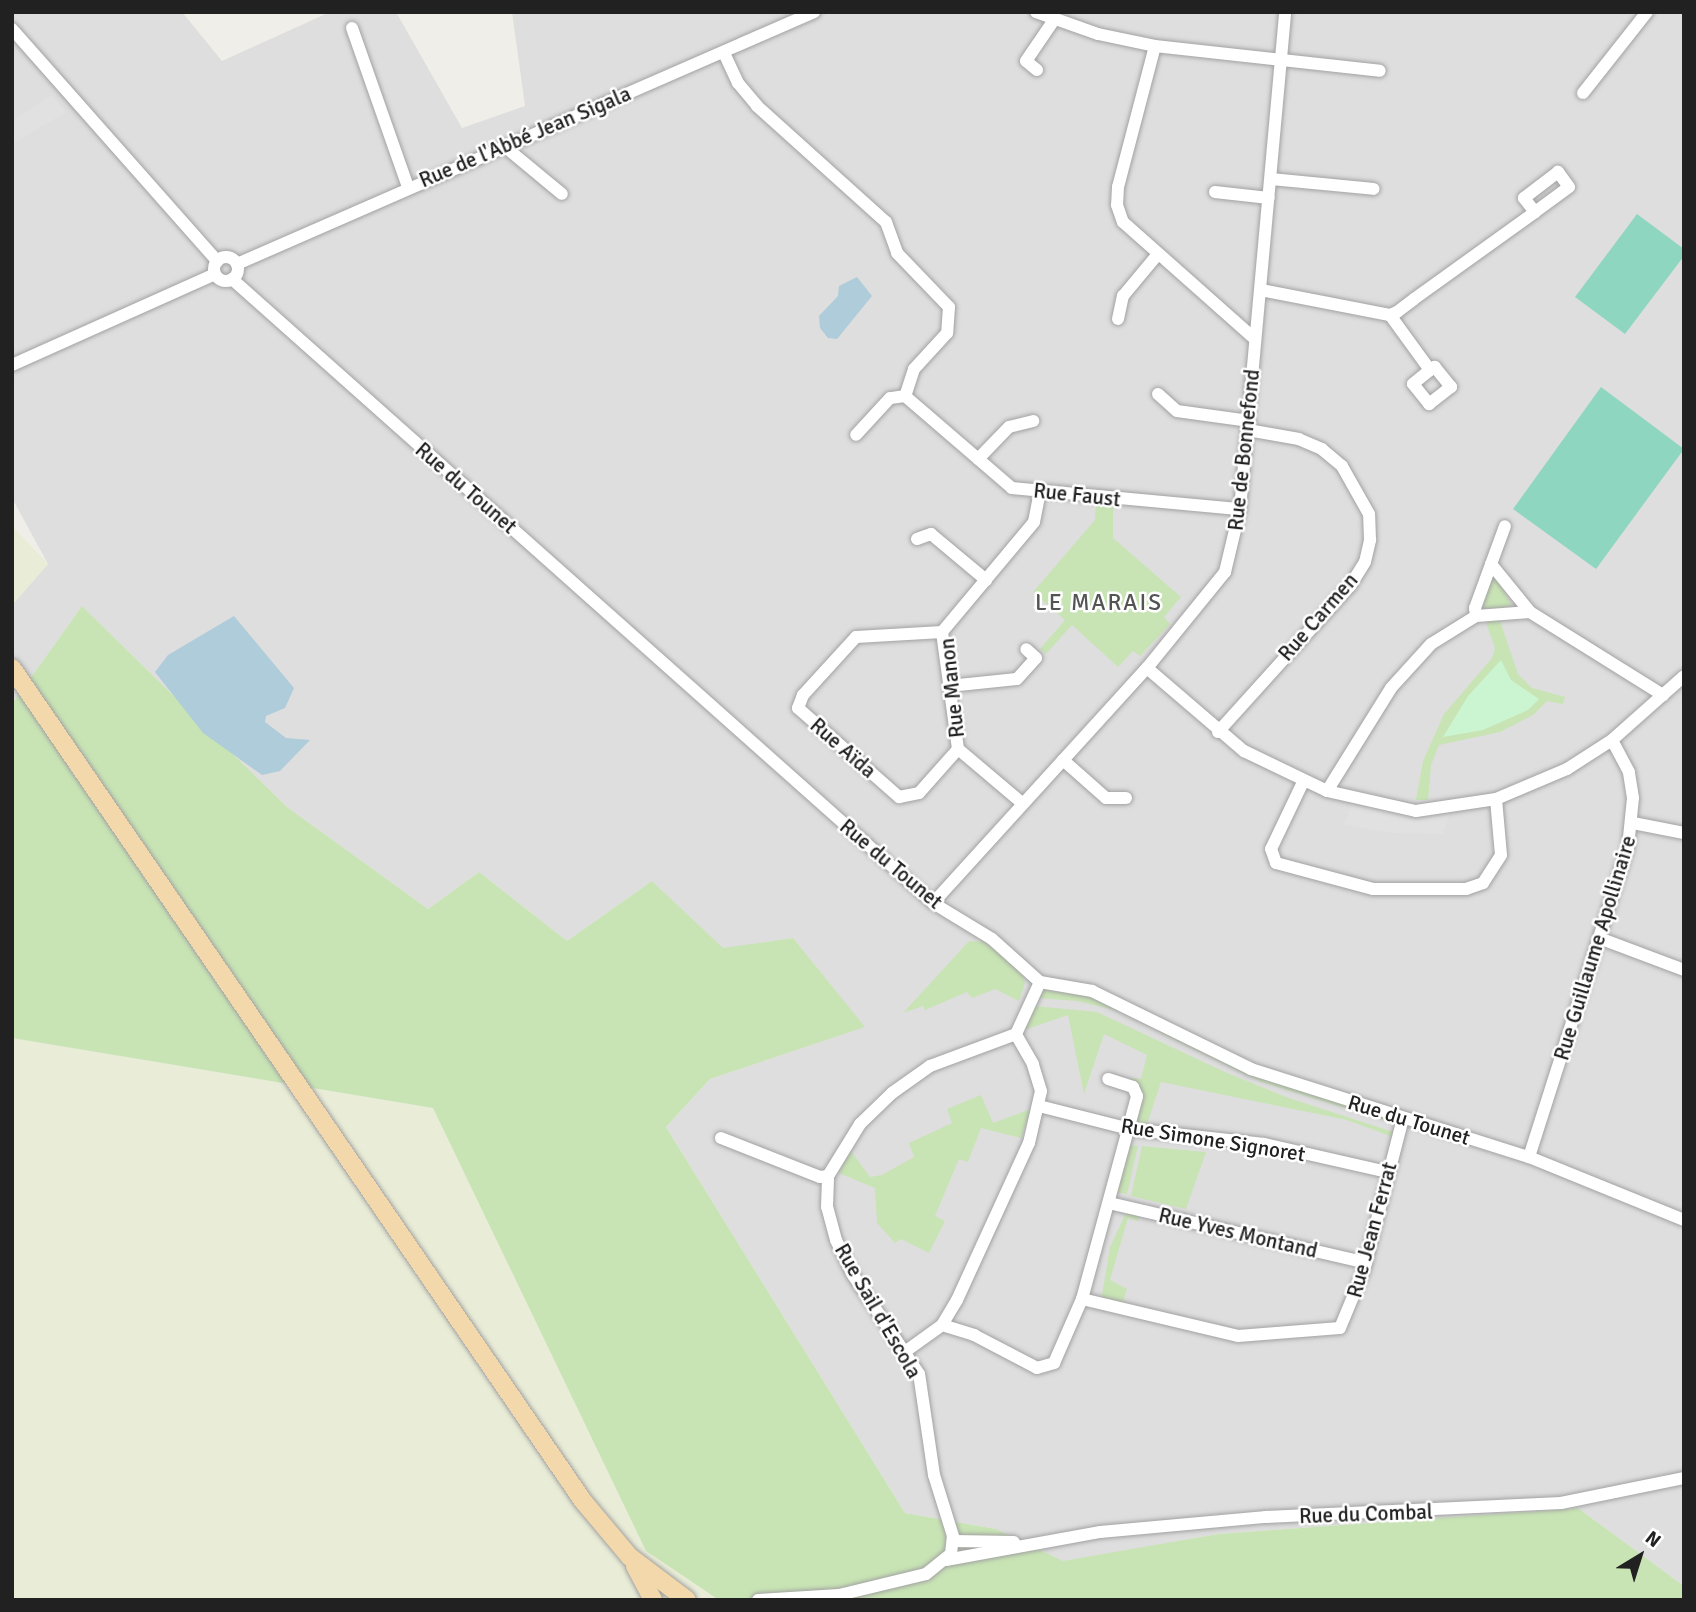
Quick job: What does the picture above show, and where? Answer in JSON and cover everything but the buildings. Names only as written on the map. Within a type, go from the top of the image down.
[{"type":"main road","points":[[12,668],[531,1427],[630,1557],[653,1600]]},
{"type":"main road","points":[[630,1557],[687,1600],[703,1600]]},
{"type":"street","name":"Rue de l'Abbé Jean Sigala","points":[[237,264],[408,187],[814,12]]},
{"type":"street","points":[[1036,12],[1054,20],[1155,46],[1282,63],[1380,71]]},
{"type":"street","name":"Rue de Bonnefond","points":[[933,903],[1147,668],[1226,572],[1240,509],[1285,12]]},
{"type":"street","points":[[1583,93],[1647,12]]},
{"type":"street","points":[[1037,70],[1026,61],[1054,20]]},
{"type":"street","points":[[352,28],[408,187]]},
{"type":"street","points":[[12,29],[216,267],[224,281],[232,279],[237,264],[229,257],[216,267],[12,365]]},
{"type":"street","points":[[1155,46],[1117,205],[1123,222],[1255,340]]},
{"type":"street","points":[[724,53],[738,83],[757,106],[886,222],[905,264],[941,295],[949,307],[947,332],[914,369],[905,396],[890,398],[856,435]]},
{"type":"street","points":[[505,146],[562,194]]},
{"type":"street","points":[[1271,179],[1374,189]]},
{"type":"street","points":[[1214,192],[1269,198]]},
{"type":"street","points":[[1390,315],[1535,212]]},
{"type":"street","points":[[1118,319],[1123,296],[1158,254]]},
{"type":"street","name":"Rue du Tounet","points":[[232,279],[933,903],[992,939],[1040,982],[1092,991],[1251,1069],[1529,1157],[1684,1220]]},
{"type":"street","points":[[1261,290],[1390,315],[1430,370]]},
{"type":"street","name":"Rue Carmen","points":[[1158,394],[1177,411],[1248,425],[1299,439],[1322,449],[1342,466],[1369,514],[1370,540],[1365,562],[1350,586],[1217,732]]},
{"type":"street","name":"Rue Faust","points":[[905,396],[1012,488],[1240,509]]},
{"type":"street","points":[[978,459],[1009,427],[1033,421]]},
{"type":"street","name":"Rue Manon","points":[[1023,803],[958,749],[942,632],[1034,522],[1040,492]]},
{"type":"street","points":[[1476,616],[1505,526]]},
{"type":"street","points":[[917,539],[931,534],[986,580]]},
{"type":"street","points":[[1491,564],[1530,612],[1663,695]]},
{"type":"street","points":[[1327,791],[1391,688],[1431,644],[1476,616],[1530,612]]},
{"type":"street","name":"Rue Aïda","points":[[942,632],[856,637],[803,695],[799,708],[899,797],[919,793],[958,749]]},
{"type":"street","points":[[949,686],[1017,679],[1036,658],[1026,649]]},
{"type":"street","points":[[1147,668],[1217,732],[1303,782],[1327,791],[1416,811],[1496,799],[1567,769],[1612,740],[1684,676]]},
{"type":"street","name":"Rue Guillaume Apollinaire","points":[[1529,1157],[1633,823],[1629,772],[1612,740]]},
{"type":"street","points":[[1063,760],[1106,799],[1126,798]]},
{"type":"street","points":[[1303,782],[1271,849],[1276,863],[1373,889],[1466,888],[1483,883],[1501,855],[1496,799]]},
{"type":"street","points":[[1633,823],[1684,833]]},
{"type":"street","points":[[1599,939],[1684,970]]},
{"type":"street","points":[[721,1138],[820,1177],[828,1176],[860,1124],[892,1093],[930,1066],[1016,1034],[1040,982]]},
{"type":"street","points":[[905,1351],[942,1325],[1009,1192],[1039,1106],[1041,1091],[1033,1064],[1016,1034]]},
{"type":"street","points":[[942,1325],[974,1335],[1037,1368],[1048,1366],[1060,1353],[1082,1299],[1130,1129],[1136,1090],[1108,1079]]},
{"type":"street","name":"Rue Simone Signoret","points":[[1039,1106],[1130,1129],[1264,1144],[1387,1172]]},
{"type":"street","name":"Rue Jean Ferrat","points":[[1082,1299],[1238,1336],[1332,1331],[1345,1324],[1366,1263],[1387,1172],[1403,1118]]},
{"type":"street","name":"Rue Sail d'Escola","points":[[828,1176],[827,1207],[836,1240],[853,1275],[919,1374],[934,1475],[954,1541]]},
{"type":"street","name":"Rue Yves Montand","points":[[1109,1203],[1366,1263]]},
{"type":"street","name":"Rue du Combal","points":[[758,1600],[839,1595],[926,1574],[946,1560],[1046,1540],[1266,1517],[1549,1504],[1684,1478]]},
{"type":"street","name":"Rue du Combal","points":[[954,1541],[1046,1540]]},
{"type":"street","points":[[946,1560],[954,1541]]},
{"type":"shaded area","points":[[12,12],[182,12],[222,61],[330,12],[396,12],[462,128],[525,106],[512,12],[1684,12],[1684,1586],[1578,1508],[1218,1534],[1063,1562],[996,1529],[905,1513],[666,1127],[710,1079],[864,1027],[793,938],[723,949],[652,881],[567,941],[479,872],[428,909],[287,807],[82,606],[12,704],[12,605],[48,564],[12,498]]},
{"type":"shaded area","points":[[52,95],[66,112],[12,144],[12,121]]},
{"type":"shaded area","points":[[1354,800],[1451,808],[1443,834],[1391,833],[1344,824]]},
{"type":"green space","points":[[1637,214],[1684,249],[1684,256],[1625,334],[1575,297]]},
{"type":"green space","points":[[1601,387],[1684,449],[1596,569],[1513,509]]},
{"type":"green space","points":[[1096,503],[1113,504],[1113,538],[1181,597],[1164,617],[1170,624],[1140,656],[1133,651],[1118,667],[1072,625],[1046,654],[1040,649],[1065,620],[1033,592],[1095,520]]},
{"type":"green space","points":[[12,526],[48,564],[12,605]]},
{"type":"green space","points":[[1496,577],[1512,606],[1483,611],[1479,607],[1490,578]]},
{"type":"green space","points":[[82,606],[287,807],[428,909],[479,872],[567,941],[652,881],[723,948],[793,938],[865,1027],[710,1079],[666,1127],[905,1513],[996,1529],[1063,1561],[1218,1534],[1578,1508],[1684,1586],[1684,1600],[719,1600],[646,1551],[433,1108],[12,1038],[12,704]]},
{"type":"green space","points":[[1499,618],[1518,674],[1532,688],[1565,697],[1563,704],[1547,701],[1533,715],[1500,732],[1439,745],[1431,765],[1428,800],[1416,800],[1423,761],[1444,714],[1492,658],[1495,648],[1486,623]]},
{"type":"green space","points":[[1501,660],[1511,680],[1539,699],[1528,710],[1483,730],[1443,737],[1468,696]]},
{"type":"green space","points":[[979,937],[1021,971],[1025,983],[1019,1001],[995,989],[972,998],[967,992],[925,1010],[923,1006],[903,1013],[969,941],[981,942]]},
{"type":"green space","points":[[1045,990],[1095,996],[1128,1013],[1077,1001],[1038,998]]},
{"type":"green space","points":[[1034,1006],[1097,1012],[1225,1072],[1286,1097],[1393,1132],[1393,1137],[1347,1120],[1161,1082],[1146,1127],[1135,1125],[1142,1095],[1131,1078],[1141,1079],[1147,1055],[1104,1034],[1084,1094],[1068,1015],[1024,1030]]},
{"type":"green space","points":[[1159,1028],[1394,1120],[1396,1124],[1261,1082],[1157,1031]]},
{"type":"green space","points":[[12,1038],[433,1108],[646,1551],[719,1600],[12,1600]]},
{"type":"green space","points":[[981,1095],[993,1123],[1031,1109],[1021,1138],[981,1128],[968,1162],[959,1159],[935,1216],[945,1221],[929,1253],[901,1239],[895,1243],[877,1223],[875,1188],[839,1173],[850,1150],[870,1177],[882,1175],[914,1157],[909,1143],[952,1123],[947,1109]]},
{"type":"green space","points":[[1128,1145],[1138,1146],[1127,1194],[1116,1192]]},
{"type":"green space","points":[[1142,1146],[1206,1152],[1186,1209],[1131,1196]]},
{"type":"green space","points":[[1127,1211],[1140,1217],[1138,1221],[1128,1218],[1110,1280],[1127,1289],[1122,1305],[1101,1301],[1110,1247]]},
{"type":"water","points":[[857,277],[872,296],[837,339],[828,338],[820,328],[819,316],[838,296],[839,286]]},
{"type":"water","points":[[234,616],[294,688],[285,708],[266,716],[265,722],[286,738],[310,740],[280,771],[262,775],[203,733],[155,672],[168,655]]},
{"type":"district","name":"LE MARAIS","points":[[1099,603]]}]
